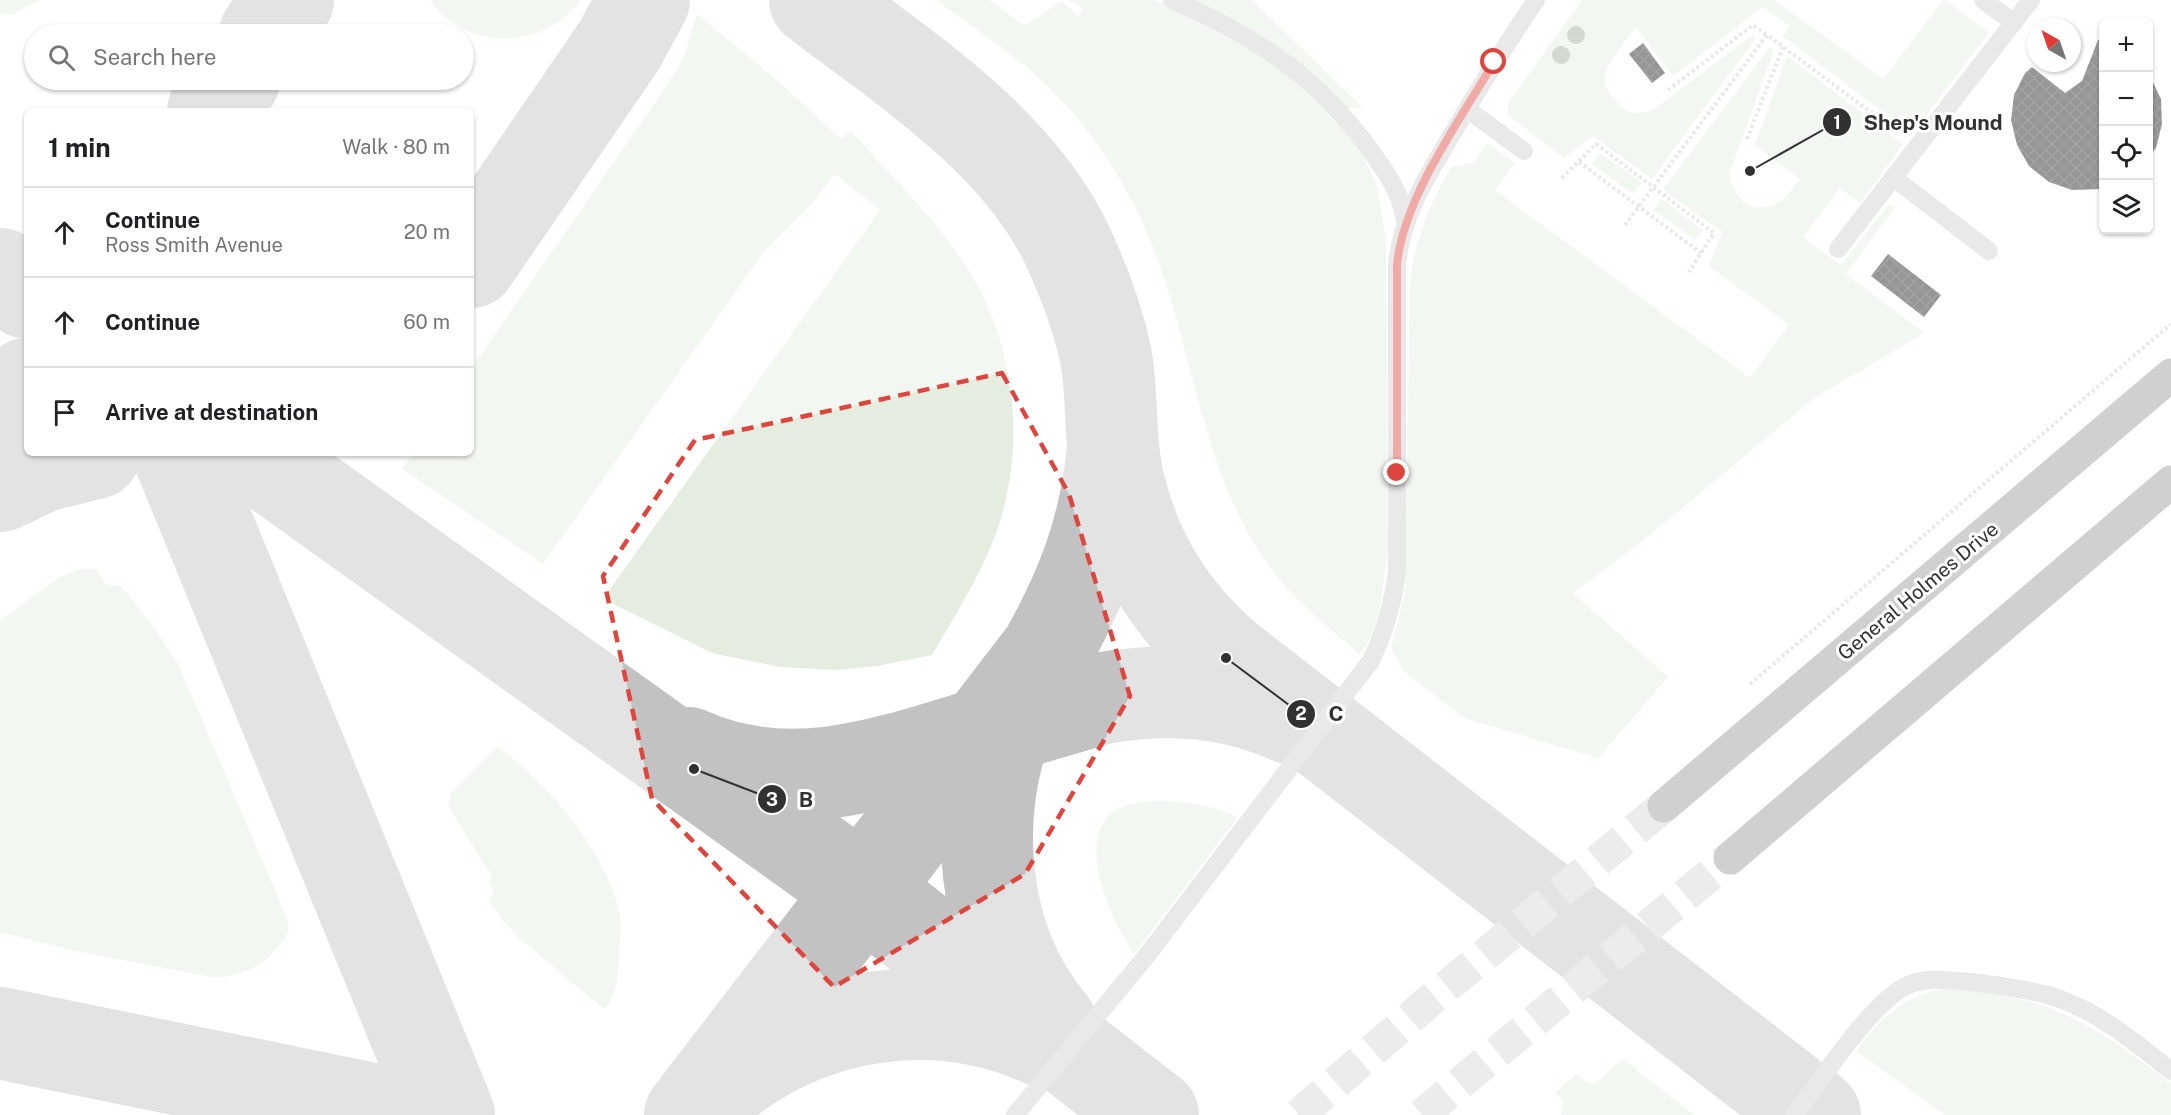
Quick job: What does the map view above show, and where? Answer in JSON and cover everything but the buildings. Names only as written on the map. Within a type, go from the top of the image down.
[{"type":"highway","name":"General Holmes Drive","points":[[1664,806],[2171,375]]},
{"type":"highway","points":[[1730,858],[2171,482]]},
{"type":"lane","points":[[1172,0],[1260,44],[1325,95],[1383,168],[1401,202],[1405,224]]},
{"type":"lane","points":[[1015,1115],[1155,945],[1370,662],[1381,641],[1394,598],[1397,571],[1397,265],[1405,224],[1432,169],[1494,62],[1536,0]]},
{"type":"lane","points":[[1983,0],[2014,22]]},
{"type":"lane","points":[[1838,249],[2031,0]]},
{"type":"lane","points":[[1467,109],[1524,151]]},
{"type":"lane","points":[[1894,178],[1989,251]]},
{"type":"lane","points":[[1794,1115],[1889,997],[1904,987],[1935,979],[2004,986],[2049,995],[2101,1020],[2171,1071]]},
{"type":"path","points":[[1668,90],[1753,25],[1918,147]]},
{"type":"path","points":[[1625,225],[1767,35]]},
{"type":"path","points":[[1748,139],[1783,47]]},
{"type":"path","points":[[1562,178],[1596,144],[1713,233],[1689,272]]},
{"type":"path","points":[[1579,162],[1701,253]]},
{"type":"path","points":[[1748,687],[2171,324]]},
{"type":"highlighted area","points":[[1002,373],[1069,494],[1130,696],[1025,874],[834,987],[652,799],[603,576],[695,440]]},
{"type":"shaded area","points":[[0,0],[39,0],[12,15],[0,12]]},
{"type":"shaded area","points":[[430,0],[580,0],[565,17],[546,29],[526,36],[505,39],[474,32],[474,24],[456,24],[445,17]]},
{"type":"shaded area","points":[[936,0],[990,0],[1024,26],[1062,1],[1078,16],[1083,8],[1068,0],[1155,0],[1226,32],[1307,88],[1348,133],[1364,158],[1377,186],[1386,240],[1388,550],[1379,613],[1371,636],[1360,655],[1288,589],[1267,563],[1243,523],[1224,481],[1209,437],[1172,302],[1157,258],[1120,178],[1084,126],[1056,94],[1029,69]]},
{"type":"shaded area","points":[[1187,0],[1252,0],[1363,108],[1346,108]]},
{"type":"shaded area","points":[[1582,0],[1775,0],[1883,79],[1943,0],[1989,33],[1912,134],[1782,36],[1790,26],[1763,7],[1673,76],[1636,27],[1618,50],[1605,75],[1605,83],[1612,97],[1624,109],[1633,113],[1644,113],[1656,108],[1753,35],[1756,38],[1652,179],[1593,136],[1564,158],[1508,115],[1508,103]]},
{"type":"shaded area","points":[[697,14],[779,82],[841,139],[851,131],[926,213],[953,248],[982,295],[995,325],[1005,357],[1011,390],[1012,456],[1008,489],[1000,521],[987,556],[932,655],[877,666],[835,670],[780,667],[712,653],[603,599],[880,210],[835,174],[814,201],[765,250],[543,564],[402,469],[411,456],[474,456],[474,365],[683,59]]},
{"type":"shaded area","points":[[1770,47],[1774,50],[1730,172],[1734,189],[1745,202],[1752,206],[1769,207],[1784,198],[1800,179],[1755,145],[1787,56],[1903,144],[1860,203],[1840,188],[1803,237],[1841,265],[1884,210],[1888,206],[1896,206],[1846,274],[1924,333],[1813,399],[1645,539],[1573,593],[1668,677],[1598,758],[1464,718],[1405,672],[1391,648],[1405,593],[1410,282],[1419,237],[1430,208],[1451,167],[1474,162],[1487,143],[1515,163],[1495,190],[1750,378],[1789,325],[1709,266],[1722,232],[1667,193],[1664,188]]},
{"type":"shaded area","points":[[1600,153],[1642,183],[1633,194],[1592,164]]},
{"type":"shaded area","points":[[1662,199],[1703,230],[1695,240],[1654,210]]},
{"type":"shaded area","points":[[82,569],[95,569],[106,584],[121,586],[151,623],[178,664],[288,921],[289,930],[285,938],[267,959],[254,968],[226,977],[210,977],[71,950],[0,932],[0,621],[60,577]]},
{"type":"shaded area","points":[[498,747],[517,762],[557,802],[593,851],[607,876],[617,902],[621,930],[616,985],[612,998],[604,1009],[518,937],[503,921],[489,900],[494,893],[489,881],[492,876],[448,806],[450,794]]},
{"type":"shaded area","points":[[1153,801],[1196,804],[1238,817],[1134,954],[1106,900],[1096,856],[1098,836],[1106,819],[1122,807]]},
{"type":"shaded area","points":[[1943,989],[1978,991],[2010,997],[2066,1015],[2092,1028],[2171,1084],[2171,1115],[1945,1115],[1856,1051],[1883,1019],[1893,1011],[1915,998]]},
{"type":"shaded area","points":[[1623,1059],[1694,1115],[1561,1115],[1563,1100],[1555,1093],[1576,1074],[1593,1085]]},
{"type":"taxiway","points":[[272,24],[288,0]]},
{"type":"taxiway","points":[[474,258],[619,46],[644,0]]},
{"type":"taxiway","points":[[815,0],[957,110],[990,140],[1020,173],[1047,209],[1074,261],[1100,333],[1109,378],[1116,469],[1126,510],[1146,558],[1173,601],[1189,621],[1226,658],[1815,1115]]},
{"type":"taxiway","points":[[215,108],[227,90]]},
{"type":"taxiway","points":[[0,274],[24,291]]},
{"type":"taxiway","points":[[0,424],[24,388]]},
{"type":"taxiway","points":[[0,486],[43,466],[83,456]]},
{"type":"taxiway","points":[[179,456],[449,1115]]},
{"type":"taxiway","points":[[256,456],[864,891],[1153,1115]]},
{"type":"taxiway","points":[[690,1115],[1046,652],[1081,582],[1090,558],[1103,510],[1112,457]]},
{"type":"taxiway","points":[[688,753],[723,766],[759,773],[794,775],[829,772],[898,759],[1103,698],[1150,693],[1174,692],[1222,697],[1268,709],[1290,718]]},
{"type":"taxiway","points":[[1011,714],[998,753],[990,793],[987,834],[989,875],[996,915],[1009,954],[1027,990],[1051,1024]]},
{"type":"taxiway","points":[[729,1079],[764,1056],[801,1038],[840,1025],[879,1017],[920,1014],[961,1017],[1001,1026],[1041,1040]]},
{"type":"taxiway","points":[[0,1033],[402,1115]]},
{"type":"tunnel","points":[[1299,1115],[1434,997],[1664,806]]},
{"type":"tunnel","points":[[1422,1115],[1730,858]]},
{"type":"place","name":"Shep's Mound","points":[[1750,171]]},
{"type":"place","name":"C","points":[[1226,658]]},
{"type":"place","name":"B","points":[[694,769]]},
{"type":"route","points":[[1397,473],[1397,265],[1401,236],[1432,169],[1494,62]]}]
